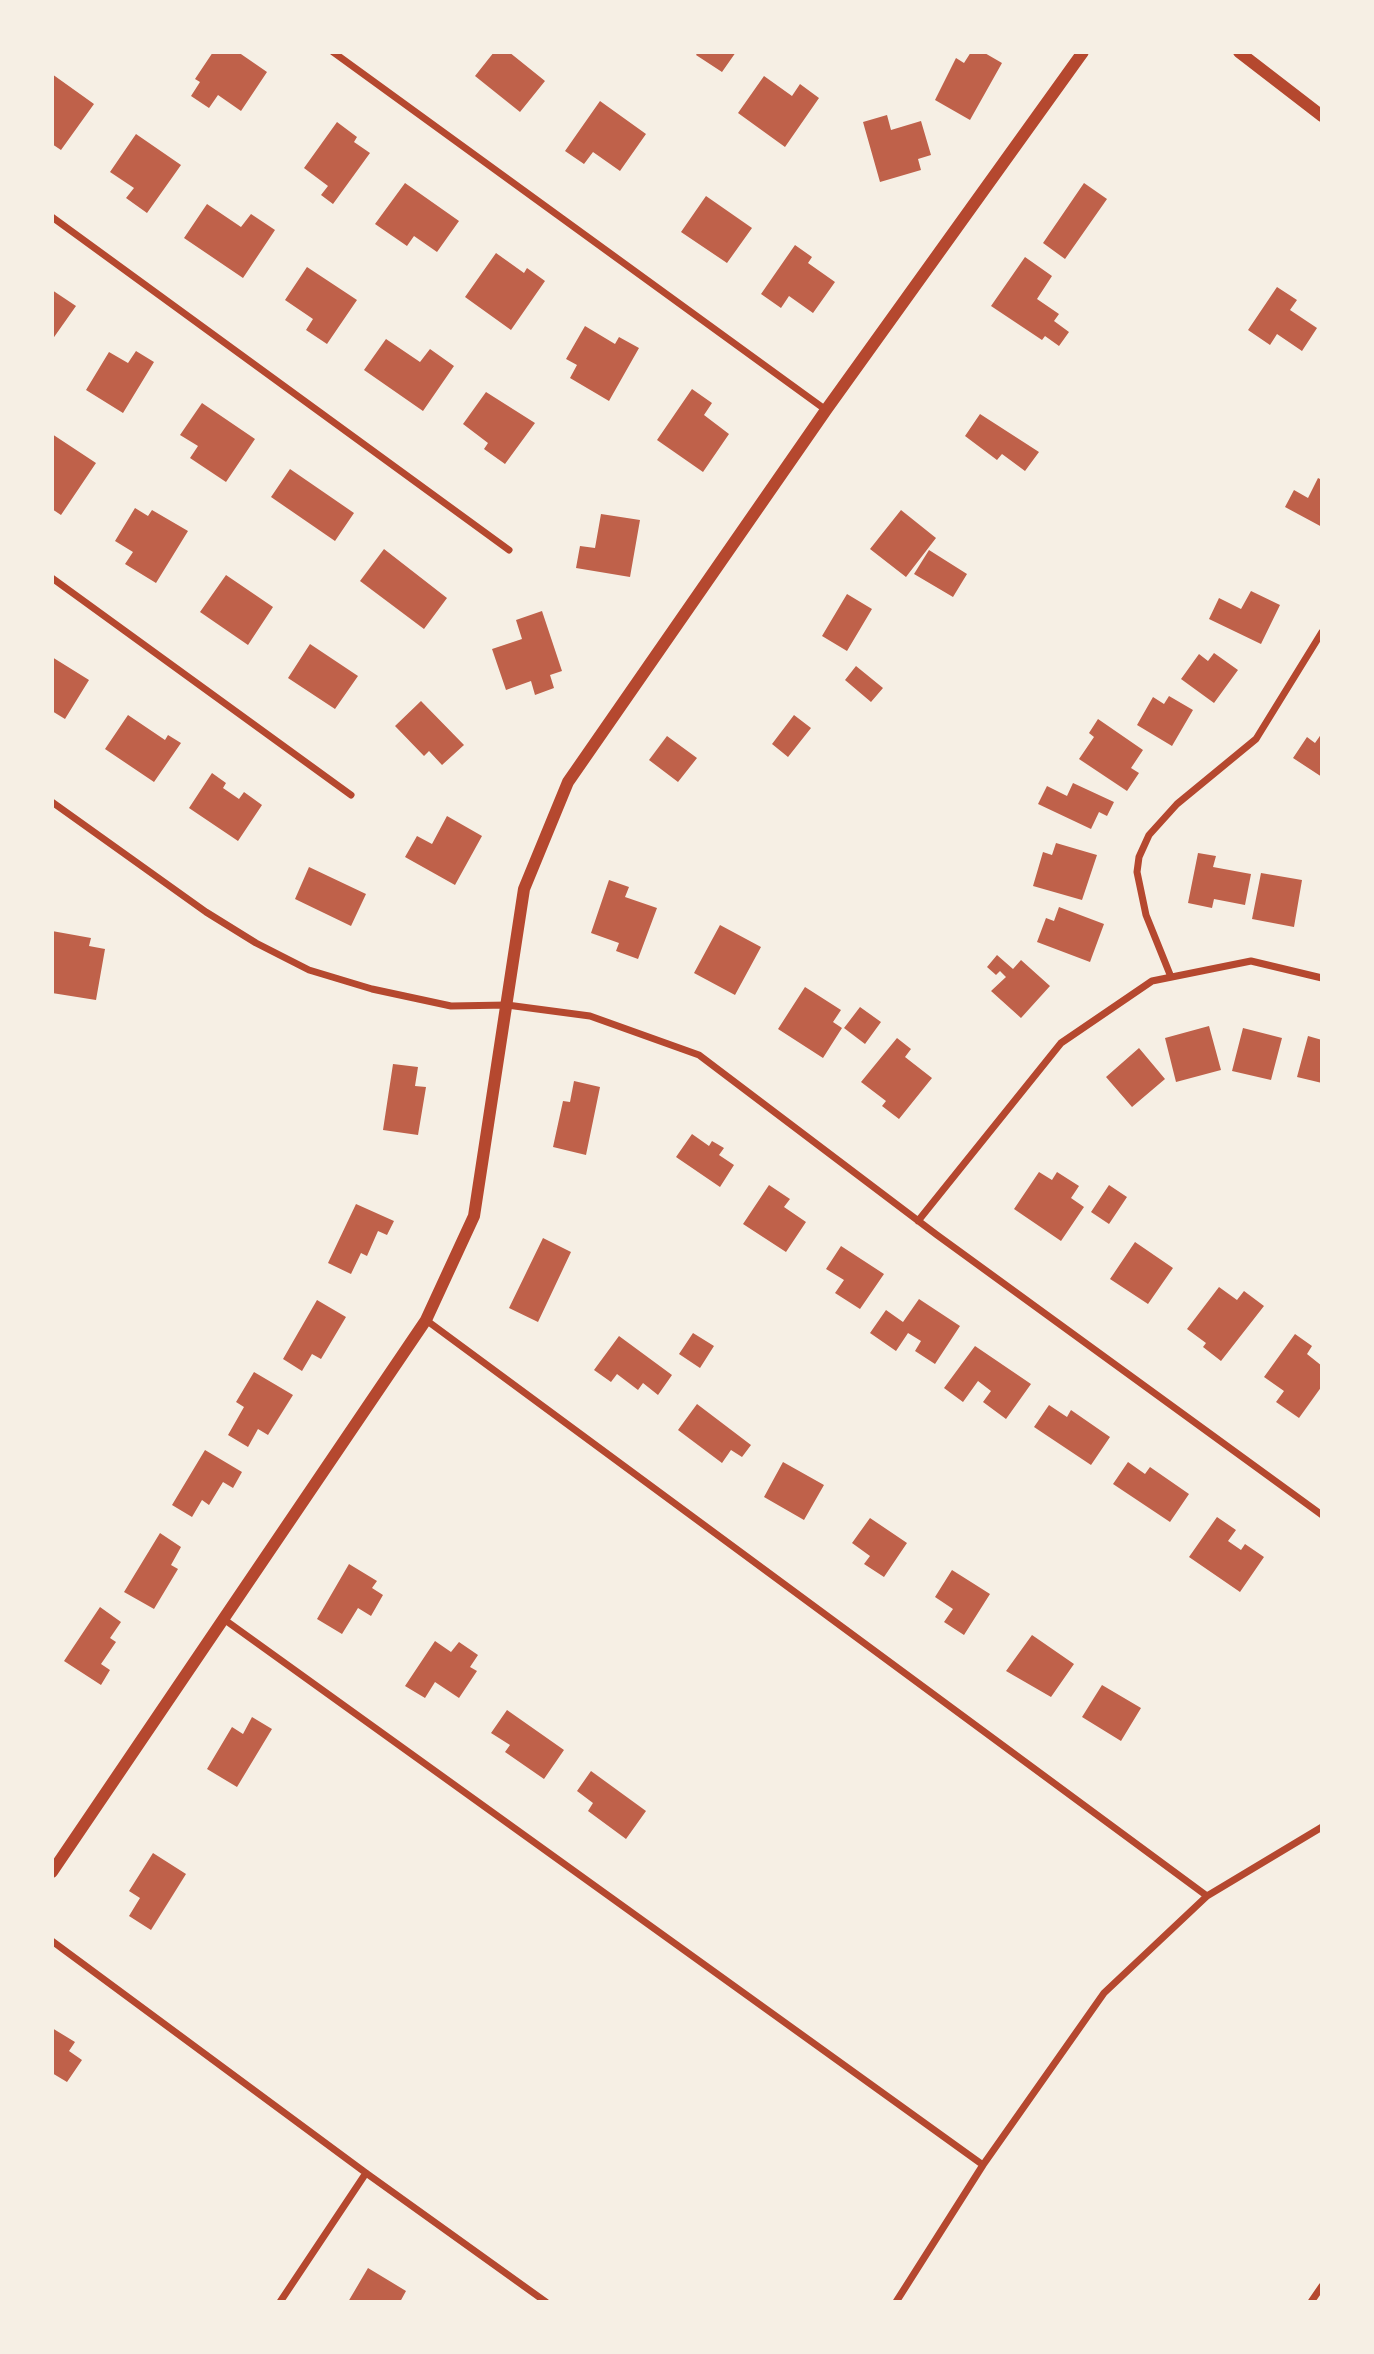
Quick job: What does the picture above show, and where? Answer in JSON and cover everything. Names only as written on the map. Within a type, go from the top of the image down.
[{"type":"street","points":[[333,52],[826,410]]},
{"type":"street","points":[[52,1872],[426,1320],[474,1216],[524,889],[568,782],[826,410],[1083,52]]},
{"type":"street","points":[[1239,52],[1321,116]]},
{"type":"street","points":[[52,217],[509,550]]},
{"type":"street","points":[[52,578],[351,795]]},
{"type":"street","points":[[1171,977],[1146,915],[1137,872],[1139,857],[1149,835],[1177,804],[1256,739],[1321,632]]},
{"type":"street","points":[[52,802],[195,905],[256,943],[309,970],[372,989],[451,1006],[507,1004],[590,1016],[699,1055],[918,1221],[1321,1515]]},
{"type":"street","points":[[918,1221],[1061,1043],[1152,981],[1251,961],[1321,978]]},
{"type":"street","points":[[426,1320],[1207,1896]]},
{"type":"street","points":[[225,1620],[983,2165]]},
{"type":"street","points":[[896,2301],[983,2165],[1104,1993],[1207,1896],[1321,1827]]},
{"type":"street","points":[[52,1941],[366,2173],[546,2301]]},
{"type":"street","points":[[280,2301],[366,2173]]},
{"type":"street","points":[[1311,2301],[1321,2286]]},
{"type":"building","points":[[213,52],[238,52],[267,72],[241,111],[218,95],[209,108],[191,96],[200,82],[195,79]]},
{"type":"building","points":[[494,52],[509,52],[545,81],[520,112],[475,76]]},
{"type":"building","points":[[698,52],[736,52],[722,72],[696,55]]},
{"type":"building","points":[[971,52],[983,52],[1002,63],[970,120],[935,100],[956,58],[964,63]]},
{"type":"building","points":[[52,74],[94,104],[61,150],[52,144]]},
{"type":"building","points":[[764,76],[792,96],[800,84],[819,98],[785,147],[738,113]]},
{"type":"building","points":[[600,101],[646,134],[620,171],[593,152],[584,164],[565,151]]},
{"type":"building","points":[[887,115],[891,130],[921,121],[931,155],[918,159],[921,170],[880,182],[863,122]]},
{"type":"building","points":[[337,122],[357,137],[354,142],[370,153],[333,204],[321,195],[328,186],[304,168]]},
{"type":"building","points":[[136,134],[181,165],[147,213],[126,198],[134,188],[110,172]]},
{"type":"building","points":[[405,183],[459,221],[437,252],[414,236],[407,246],[375,224]]},
{"type":"building","points":[[1084,183],[1107,199],[1065,259],[1043,243]]},
{"type":"building","points":[[706,196],[752,228],[727,263],[681,232]]},
{"type":"building","points":[[207,204],[241,227],[251,214],[275,230],[243,278],[184,238]]},
{"type":"building","points":[[795,245],[812,257],[808,263],[835,282],[813,313],[789,296],[781,308],[761,294]]},
{"type":"building","points":[[496,253],[524,273],[527,268],[545,281],[511,330],[465,297]]},
{"type":"building","points":[[1025,257],[1052,276],[1037,299],[1059,314],[1054,321],[1069,332],[1059,346],[1045,336],[1042,340],[991,306]]},
{"type":"building","points":[[307,267],[357,300],[327,344],[306,330],[313,319],[285,300]]},
{"type":"building","points":[[1277,287],[1297,300],[1290,310],[1317,328],[1302,351],[1277,334],[1270,345],[1248,330]]},
{"type":"building","points":[[52,290],[76,306],[52,340]]},
{"type":"building","points":[[585,326],[615,344],[619,337],[639,348],[609,401],[570,378],[577,365],[566,359]]},
{"type":"building","points":[[386,339],[420,362],[430,349],[454,366],[423,411],[364,370]]},
{"type":"building","points":[[136,351],[154,362],[123,413],[86,390],[109,352],[128,363]]},
{"type":"building","points":[[692,389],[712,403],[704,415],[729,434],[703,472],[657,440]]},
{"type":"building","points":[[486,392],[535,423],[505,464],[484,449],[488,443],[463,424]]},
{"type":"building","points":[[202,403],[255,439],[226,482],[190,458],[198,446],[180,435]]},
{"type":"building","points":[[980,414],[1039,452],[1025,471],[1002,454],[997,460],[965,436]]},
{"type":"building","points":[[52,434],[96,463],[61,515],[52,509]]},
{"type":"building","points":[[290,469],[354,513],[335,541],[271,497]]},
{"type":"building","points":[[1318,478],[1322,480],[1322,527],[1285,507],[1294,490],[1308,498]]},
{"type":"building","points":[[135,508],[148,516],[152,510],[188,531],[156,583],[125,564],[133,552],[115,541]]},
{"type":"building","points":[[901,510],[936,538],[906,577],[870,549]]},
{"type":"building","points":[[601,514],[640,520],[630,577],[576,568],[580,546],[595,548]]},
{"type":"building","points":[[384,549],[447,598],[424,629],[360,581]]},
{"type":"building","points":[[929,550],[967,574],[953,597],[914,574]]},
{"type":"building","points":[[226,575],[273,607],[248,645],[200,612]]},
{"type":"building","points":[[1251,591],[1280,605],[1261,644],[1209,619],[1219,598],[1241,609]]},
{"type":"building","points":[[847,594],[872,609],[847,651],[822,636]]},
{"type":"building","points":[[542,611],[562,671],[550,675],[554,688],[535,695],[531,681],[506,690],[492,649],[522,639],[516,620]]},
{"type":"building","points":[[310,644],[358,676],[335,709],[288,678]]},
{"type":"building","points":[[1214,653],[1238,670],[1214,703],[1181,679],[1199,654],[1208,661]]},
{"type":"building","points":[[52,657],[89,680],[65,719],[52,711]]},
{"type":"building","points":[[856,666],[883,688],[871,702],[845,680]]},
{"type":"building","points":[[1169,696],[1193,710],[1172,746],[1137,725],[1153,697],[1164,704]]},
{"type":"building","points":[[421,701],[464,745],[442,765],[429,751],[424,756],[395,726]]},
{"type":"building","points":[[128,715],[165,740],[168,735],[181,743],[154,782],[105,749]]},
{"type":"building","points":[[794,715],[811,728],[788,757],[772,744]]},
{"type":"building","points":[[1098,719],[1143,750],[1131,768],[1139,773],[1127,791],[1079,759],[1094,737],[1089,733]]},
{"type":"building","points":[[1322,733],[1322,777],[1293,758],[1307,737],[1315,743]]},
{"type":"building","points":[[667,736],[697,758],[678,782],[649,760]]},
{"type":"building","points":[[212,773],[226,783],[223,788],[239,799],[244,792],[262,805],[238,841],[189,808]]},
{"type":"building","points":[[1073,783],[1114,802],[1107,816],[1099,812],[1091,829],[1038,804],[1047,786],[1067,796]]},
{"type":"building","points":[[447,816],[482,836],[455,885],[405,857],[417,836],[432,844]]},
{"type":"building","points":[[1056,843],[1097,855],[1082,900],[1033,886],[1043,852],[1052,855]]},
{"type":"building","points":[[1198,853],[1216,856],[1213,867],[1251,874],[1245,905],[1214,899],[1212,908],[1188,903]]},
{"type":"building","points":[[309,867],[366,894],[351,926],[295,899]]},
{"type":"building","points":[[1261,873],[1302,880],[1294,927],[1252,919]]},
{"type":"building","points":[[609,880],[629,887],[625,897],[657,908],[638,959],[616,951],[619,943],[591,933]]},
{"type":"building","points":[[1059,907],[1104,924],[1090,962],[1037,942],[1046,918],[1054,921]]},
{"type":"building","points":[[720,925],[761,947],[735,995],[694,973]]},
{"type":"building","points":[[52,931],[91,938],[89,946],[105,949],[96,1000],[52,993]]},
{"type":"building","points":[[997,955],[1013,969],[1021,960],[1050,986],[1021,1018],[991,991],[1006,977],[1000,971],[996,975],[987,967]]},
{"type":"building","points":[[805,987],[841,1010],[833,1022],[842,1028],[823,1058],[778,1029]]},
{"type":"building","points":[[860,1007],[881,1022],[865,1044],[844,1028]]},
{"type":"building","points":[[1209,1026],[1221,1070],[1176,1082],[1165,1038]]},
{"type":"building","points":[[1243,1028],[1282,1038],[1271,1080],[1232,1071]]},
{"type":"building","points":[[1308,1036],[1322,1040],[1322,1083],[1297,1077]]},
{"type":"building","points":[[897,1038],[911,1049],[905,1057],[932,1078],[899,1119],[882,1106],[886,1101],[861,1082]]},
{"type":"building","points":[[1139,1048],[1165,1079],[1132,1107],[1106,1077]]},
{"type":"building","points":[[393,1064],[418,1067],[415,1086],[426,1087],[418,1135],[383,1130]]},
{"type":"building","points":[[574,1081],[600,1087],[586,1155],[553,1147],[563,1101],[570,1102]]},
{"type":"building","points":[[692,1134],[709,1146],[712,1141],[724,1148],[719,1155],[734,1165],[720,1187],[676,1157]]},
{"type":"building","points":[[1039,1172],[1052,1180],[1057,1172],[1079,1186],[1071,1198],[1084,1207],[1061,1241],[1014,1209]]},
{"type":"building","points":[[769,1185],[790,1199],[784,1207],[806,1222],[786,1252],[743,1224]]},
{"type":"building","points":[[1109,1185],[1127,1197],[1109,1224],[1091,1212]]},
{"type":"building","points":[[356,1204],[394,1221],[387,1235],[378,1231],[367,1256],[361,1253],[351,1274],[328,1263]]},
{"type":"building","points":[[543,1238],[571,1252],[538,1322],[509,1308]]},
{"type":"building","points":[[1135,1242],[1173,1268],[1148,1304],[1110,1279]]},
{"type":"building","points":[[841,1246],[884,1274],[860,1309],[835,1293],[844,1280],[826,1269]]},
{"type":"building","points":[[1219,1287],[1237,1300],[1244,1291],[1264,1306],[1221,1361],[1203,1347],[1206,1343],[1187,1329]]},
{"type":"building","points":[[919,1299],[960,1326],[935,1364],[915,1351],[921,1341],[908,1333],[896,1351],[870,1333],[886,1310],[903,1322]]},
{"type":"building","points":[[317,1300],[346,1317],[321,1359],[312,1354],[302,1371],[283,1359]]},
{"type":"building","points":[[693,1333],[714,1346],[700,1368],[679,1354]]},
{"type":"building","points":[[1295,1334],[1312,1346],[1307,1354],[1322,1366],[1322,1386],[1299,1418],[1276,1402],[1284,1391],[1264,1377]]},
{"type":"building","points":[[619,1336],[672,1375],[658,1395],[643,1383],[638,1390],[617,1374],[611,1382],[594,1370]]},
{"type":"building","points":[[975,1346],[1031,1384],[1006,1419],[983,1402],[991,1391],[978,1381],[963,1402],[944,1388]]},
{"type":"building","points":[[254,1372],[293,1395],[268,1435],[258,1429],[248,1447],[228,1435],[244,1407],[236,1402]]},
{"type":"building","points":[[697,1404],[751,1445],[742,1457],[731,1450],[722,1463],[678,1430]]},
{"type":"building","points":[[1049,1405],[1067,1417],[1071,1410],[1110,1437],[1091,1465],[1034,1427]]},
{"type":"building","points":[[205,1450],[242,1472],[233,1488],[223,1482],[209,1505],[202,1500],[192,1517],[172,1505]]},
{"type":"building","points":[[783,1462],[824,1485],[804,1520],[764,1497]]},
{"type":"building","points":[[1128,1462],[1145,1474],[1150,1467],[1189,1494],[1170,1522],[1113,1484]]},
{"type":"building","points":[[1217,1517],[1236,1530],[1228,1541],[1241,1550],[1245,1544],[1264,1557],[1240,1592],[1189,1557]]},
{"type":"building","points":[[870,1518],[907,1543],[884,1577],[864,1564],[870,1556],[852,1543]]},
{"type":"building","points":[[160,1533],[181,1547],[171,1565],[178,1569],[154,1609],[124,1592]]},
{"type":"building","points":[[349,1564],[377,1581],[372,1588],[383,1595],[371,1616],[358,1608],[342,1634],[317,1619]]},
{"type":"building","points":[[952,1570],[990,1594],[964,1635],[944,1622],[953,1609],[935,1597]]},
{"type":"building","points":[[100,1607],[121,1622],[110,1638],[116,1642],[101,1664],[110,1670],[101,1685],[64,1661]]},
{"type":"building","points":[[1032,1635],[1074,1664],[1051,1697],[1006,1671]]},
{"type":"building","points":[[435,1641],[451,1652],[459,1642],[478,1655],[470,1667],[477,1671],[459,1698],[435,1682],[425,1698],[405,1686]]},
{"type":"building","points":[[1102,1685],[1141,1708],[1121,1741],[1082,1717]]},
{"type":"building","points":[[507,1710],[564,1750],[544,1779],[505,1752],[510,1745],[491,1733]]},
{"type":"building","points":[[252,1717],[272,1729],[237,1787],[207,1769],[232,1727],[243,1734]]},
{"type":"building","points":[[591,1771],[646,1811],[626,1839],[588,1811],[593,1803],[577,1791]]},
{"type":"building","points":[[153,1853],[186,1874],[151,1930],[129,1916],[140,1898],[129,1891]]},
{"type":"building","points":[[52,2028],[75,2042],[69,2051],[82,2060],[67,2082],[52,2073]]},
{"type":"building","points":[[368,2268],[406,2291],[400,2302],[348,2302]]}]
